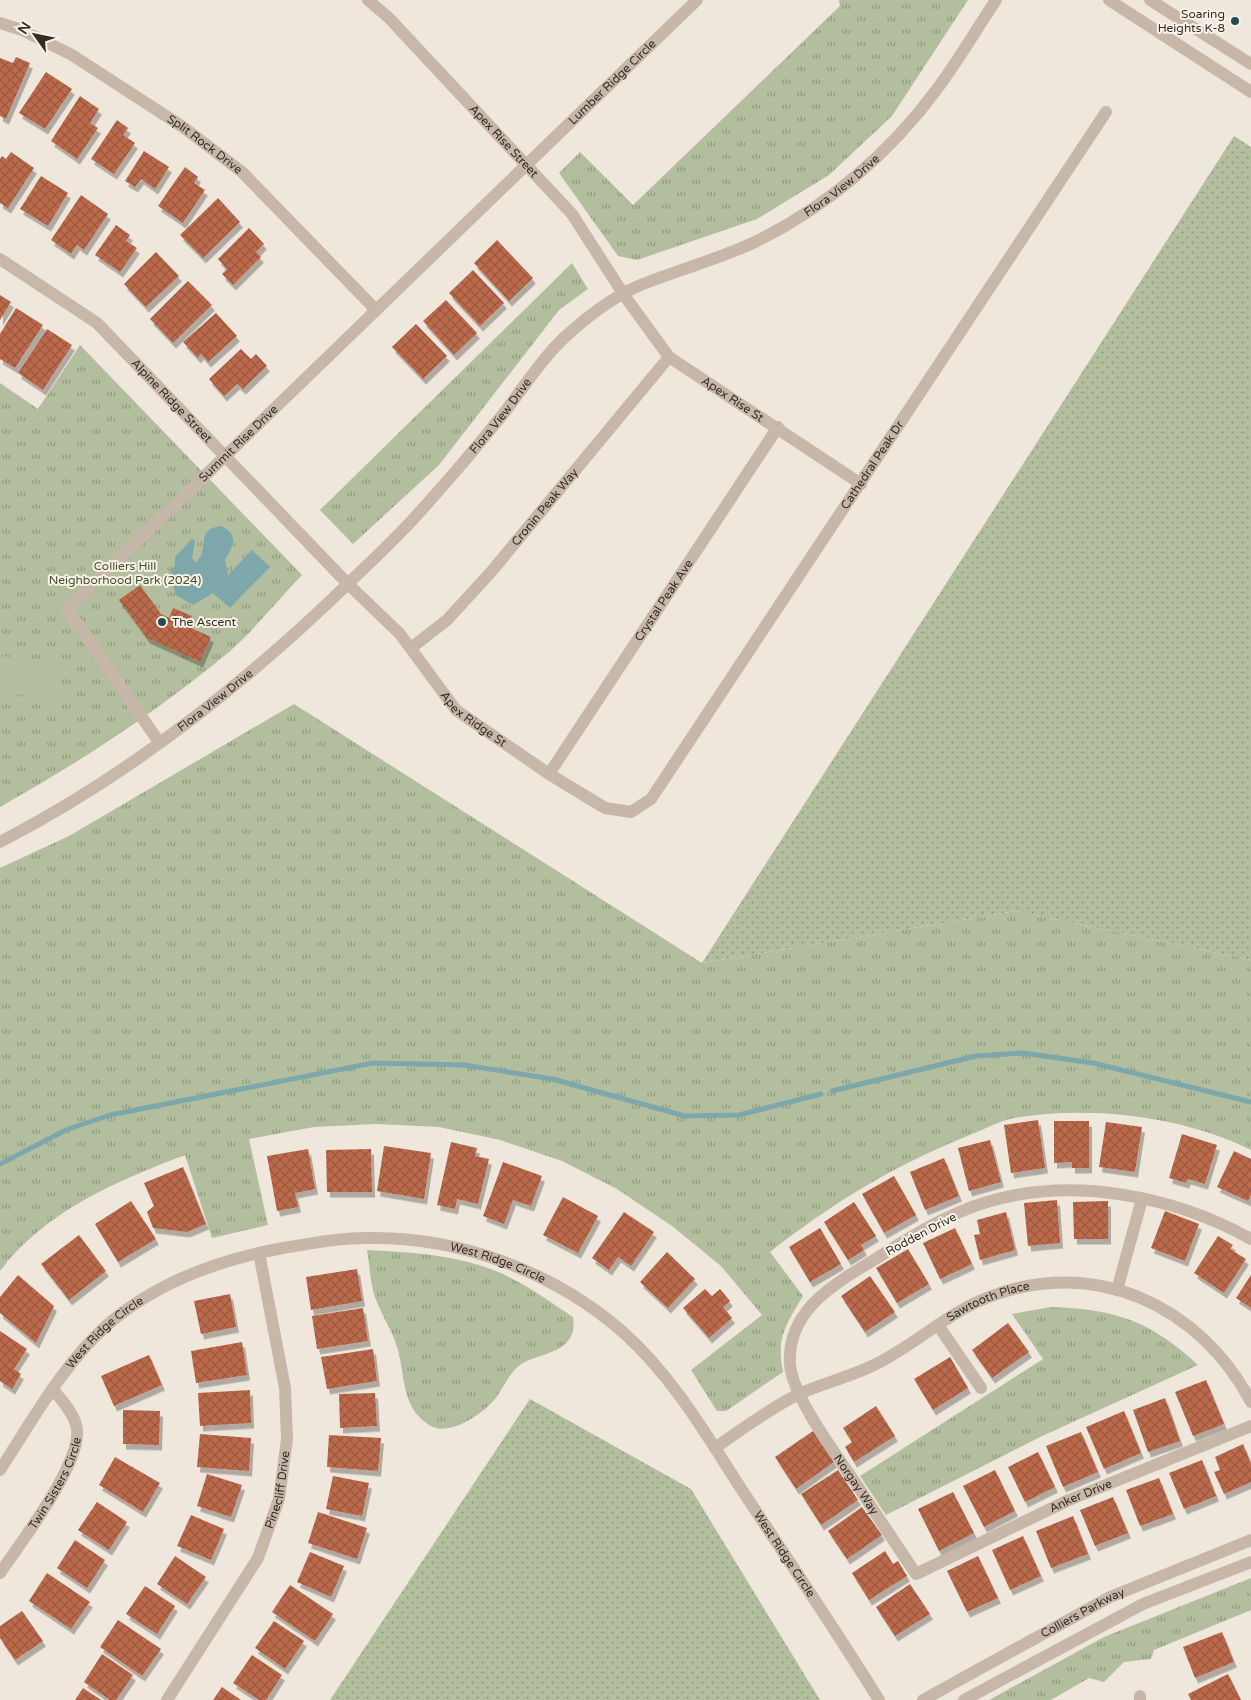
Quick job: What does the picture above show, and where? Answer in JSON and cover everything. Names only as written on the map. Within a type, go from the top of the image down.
[{"type":"street","name":"Lumber Ridge Circle","points":[[526,164],[697,0]]},
{"type":"street","name":"Flora View Drive","points":[[0,842],[69,802],[159,742],[240,682],[312,619],[414,519],[564,338],[594,314],[641,285],[707,262],[757,241],[802,215],[842,188],[894,141],[920,112],[939,87],[996,0]]},
{"type":"street","points":[[1109,0],[1251,92]]},
{"type":"street","points":[[1150,0],[1251,64]]},
{"type":"street","name":"Apex Rise Street","points":[[377,3],[572,214],[624,295]]},
{"type":"street","name":"Split Rock Drive","points":[[0,23],[22,30],[72,55],[183,127],[220,155],[242,172],[376,310]]},
{"type":"street","name":"Cathedral Peak Dr","points":[[632,812],[651,799],[862,484],[1106,112]]},
{"type":"street","name":"Summit Rise Drive","points":[[159,742],[67,609],[526,164]]},
{"type":"street","name":"Alpine Ridge Street","points":[[0,259],[97,323],[348,584]]},
{"type":"street","name":"Apex Rise St","points":[[624,295],[669,357],[862,484]]},
{"type":"street","name":"Cronin Peak Way","points":[[411,648],[447,620],[490,572],[669,357]]},
{"type":"street","name":"Crystal Peak Ave","points":[[549,774],[778,427]]},
{"type":"street","name":"Apex Ridge St","points":[[348,584],[400,634],[456,710],[549,774],[605,808],[632,812]]},
{"type":"street","name":"Rodden Drive","points":[[800,1394],[790,1366],[792,1338],[805,1312],[823,1292],[931,1226],[986,1202],[1038,1191],[1085,1190],[1142,1199],[1189,1210],[1251,1239]]},
{"type":"street","points":[[1117,1290],[1142,1199]]},
{"type":"street","name":"West Ridge Circle","points":[[0,1470],[53,1389],[79,1354],[106,1326],[140,1301],[167,1285],[218,1262],[321,1241],[367,1238],[412,1240],[474,1252],[529,1271],[580,1300],[624,1333],[675,1389],[879,1700]]},
{"type":"street","name":"Pinecliff Drive","points":[[167,1700],[258,1558],[279,1499],[287,1439],[286,1388],[259,1253]]},
{"type":"street","name":"Sawtooth Place","points":[[715,1448],[800,1394],[872,1366],[959,1310],[1020,1286],[1050,1282],[1091,1284],[1117,1290],[1135,1295],[1178,1317],[1226,1360],[1251,1402]]},
{"type":"street","points":[[938,1325],[982,1388]]},
{"type":"street","name":"Twin Sisters Circle","points":[[0,1573],[61,1482],[75,1450],[77,1426],[53,1389]]},
{"type":"street","name":"Norgay Way","points":[[800,1394],[818,1429],[916,1574]]},
{"type":"street","name":"Anker Drive","points":[[916,1574],[1069,1500],[1251,1426]]},
{"type":"street","name":"Colliers Parkway","points":[[923,1700],[1110,1597],[1251,1540]]},
{"type":"street","name":"Colliers Parkway","points":[[964,1700],[1143,1604],[1251,1562]]},
{"type":"green space","points":[[839,0],[968,0],[892,116],[829,175],[757,219],[637,260],[618,256],[559,173],[580,152],[633,205],[840,6]]},
{"type":"green space","points":[[1234,136],[1251,147],[1251,960],[1016,911],[702,963]]},
{"type":"green space","points":[[572,263],[588,289],[559,310],[439,465],[353,544],[320,510]]},
{"type":"green space","name":"Colliers Hill Neighborhood Park (2024)","points":[[80,345],[302,575],[239,643],[175,695],[118,735],[0,807],[0,383],[38,409]]},
{"type":"green space","points":[[0,656],[64,664],[56,701],[0,691]]},
{"type":"green space","points":[[294,704],[702,963],[1016,911],[1251,960],[1251,1150],[1225,1138],[1166,1122],[1104,1113],[1073,1113],[1043,1114],[1008,1119],[912,1161],[863,1187],[817,1217],[770,1252],[803,1296],[784,1332],[781,1349],[783,1372],[726,1411],[717,1411],[691,1370],[762,1315],[721,1266],[672,1226],[617,1189],[562,1161],[500,1140],[439,1127],[376,1124],[314,1127],[249,1139],[268,1225],[212,1238],[185,1155],[108,1187],[60,1215],[38,1231],[0,1271],[0,868],[69,836]]},
{"type":"green space","points":[[367,1250],[440,1256],[494,1270],[529,1288],[573,1317],[573,1329],[570,1339],[556,1350],[516,1368],[495,1399],[474,1417],[446,1429],[429,1425],[413,1409],[409,1399],[397,1347],[373,1290]]},
{"type":"green space","points":[[1051,1307],[1094,1311],[1131,1320],[1164,1338],[1198,1365],[1040,1437],[886,1515],[860,1476],[1043,1359],[1012,1314]]},
{"type":"green space","points":[[530,1399],[691,1489],[820,1700],[330,1700]]},
{"type":"green space","points":[[1251,1578],[1251,1610],[1154,1650],[1151,1659],[1124,1662],[1104,1682],[1089,1678],[1051,1700],[989,1700],[1104,1637]]},
{"type":"water","points":[[221,526],[227,529],[233,537],[232,545],[225,560],[228,575],[252,550],[270,567],[230,608],[213,593],[193,605],[176,595],[169,575],[175,565],[175,557],[192,539],[195,541],[192,558],[196,563],[202,553],[207,532],[214,527]]},
{"type":"building","points":[[16,57],[30,63],[6,119],[0,116],[0,58],[13,63]]},
{"type":"building","points":[[46,72],[72,89],[45,129],[19,113]]},
{"type":"building","points":[[80,96],[99,109],[90,123],[98,128],[77,159],[51,141]]},
{"type":"building","points":[[117,120],[128,128],[123,135],[135,143],[114,174],[91,159]]},
{"type":"building","points":[[144,151],[169,167],[155,189],[141,179],[135,187],[125,181]]},
{"type":"building","points":[[11,152],[34,168],[8,208],[0,203],[0,159],[2,156],[6,159]]},
{"type":"building","points":[[185,167],[198,177],[194,183],[205,190],[183,223],[158,206]]},
{"type":"building","points":[[41,176],[68,193],[48,226],[20,209]]},
{"type":"building","points":[[81,195],[108,214],[84,250],[77,245],[71,254],[51,240]]},
{"type":"building","points":[[218,198],[240,222],[203,258],[180,235]]},
{"type":"building","points":[[116,225],[130,235],[126,241],[137,248],[120,272],[95,255]]},
{"type":"building","points":[[249,228],[264,244],[256,252],[261,257],[233,285],[222,274],[227,269],[218,259]]},
{"type":"building","points":[[497,240],[533,278],[509,301],[474,263]]},
{"type":"building","points":[[156,252],[179,276],[146,307],[124,284]]},
{"type":"building","points":[[473,270],[504,303],[480,326],[449,293]]},
{"type":"building","points":[[188,281],[212,305],[173,343],[150,319]]},
{"type":"building","points":[[0,295],[11,302],[0,320]]},
{"type":"building","points":[[446,300],[477,333],[454,355],[423,321]]},
{"type":"building","points":[[16,308],[43,325],[15,368],[0,359],[0,334]]},
{"type":"building","points":[[216,313],[237,336],[208,362],[201,354],[198,358],[183,342]]},
{"type":"building","points":[[416,324],[447,356],[423,379],[392,347]]},
{"type":"building","points":[[47,329],[72,345],[43,390],[18,373]]},
{"type":"building","points":[[241,349],[251,359],[256,354],[267,366],[243,389],[237,384],[224,396],[209,379]]},
{"type":"building","name":"The Ascent","points":[[140,585],[161,614],[169,618],[173,608],[192,616],[187,626],[211,637],[200,662],[147,638],[119,600]]},
{"type":"building","points":[[1038,1120],[1045,1168],[1011,1173],[1004,1125]]},
{"type":"building","points":[[1054,1121],[1089,1121],[1089,1168],[1072,1168],[1072,1162],[1054,1163]]},
{"type":"building","points":[[1106,1122],[1142,1127],[1135,1172],[1099,1167]]},
{"type":"building","points":[[1182,1134],[1217,1145],[1205,1184],[1188,1179],[1186,1183],[1169,1178]]},
{"type":"building","points":[[990,1140],[1001,1182],[969,1191],[958,1148]]},
{"type":"building","points":[[451,1142],[477,1148],[475,1156],[489,1159],[478,1204],[457,1199],[455,1209],[437,1205]]},
{"type":"building","points":[[384,1146],[431,1153],[424,1199],[377,1191]]},
{"type":"building","points":[[308,1149],[315,1189],[295,1193],[298,1207],[277,1211],[267,1156]]},
{"type":"building","points":[[371,1149],[372,1192],[327,1192],[326,1150]]},
{"type":"building","points":[[1234,1151],[1251,1159],[1251,1195],[1248,1201],[1217,1187]]},
{"type":"building","points":[[944,1158],[959,1196],[925,1210],[910,1172]]},
{"type":"building","points":[[503,1162],[542,1176],[531,1206],[513,1200],[504,1224],[483,1216]]},
{"type":"building","points":[[183,1167],[206,1224],[187,1232],[153,1228],[147,1212],[154,1206],[144,1183]]},
{"type":"building","points":[[894,1176],[916,1215],[884,1233],[862,1194]]},
{"type":"building","points":[[563,1197],[598,1216],[578,1253],[543,1235]]},
{"type":"building","points":[[1057,1200],[1060,1243],[1028,1246],[1024,1203]]},
{"type":"building","points":[[131,1201],[156,1239],[118,1262],[95,1224]]},
{"type":"building","points":[[1108,1201],[1108,1239],[1074,1239],[1073,1202]]},
{"type":"building","points":[[854,1202],[876,1236],[861,1245],[864,1250],[848,1260],[824,1222]]},
{"type":"building","points":[[1165,1211],[1199,1224],[1185,1261],[1151,1248]]},
{"type":"building","points":[[624,1212],[654,1232],[631,1266],[618,1257],[609,1270],[592,1258]]},
{"type":"building","points":[[1006,1212],[1015,1250],[980,1260],[974,1235],[980,1234],[977,1220]]},
{"type":"building","points":[[820,1228],[841,1264],[810,1282],[789,1247]]},
{"type":"building","points":[[955,1228],[972,1264],[940,1279],[923,1243]]},
{"type":"building","points":[[79,1235],[106,1271],[69,1300],[41,1264]]},
{"type":"building","points":[[1218,1236],[1233,1245],[1230,1249],[1246,1259],[1224,1293],[1194,1273]]},
{"type":"building","points":[[908,1249],[929,1284],[897,1303],[876,1268]]},
{"type":"building","points":[[667,1252],[695,1279],[668,1308],[640,1282]]},
{"type":"building","points":[[357,1269],[362,1301],[311,1310],[306,1277]]},
{"type":"building","points":[[18,1275],[54,1306],[36,1343],[0,1313],[0,1297]]},
{"type":"building","points":[[1251,1275],[1251,1308],[1236,1298]]},
{"type":"building","points":[[870,1276],[895,1312],[865,1332],[841,1296]]},
{"type":"building","points":[[705,1289],[712,1296],[720,1289],[730,1301],[723,1307],[732,1318],[709,1338],[683,1308]]},
{"type":"building","points":[[230,1294],[236,1327],[201,1334],[194,1301]]},
{"type":"building","points":[[363,1308],[368,1341],[317,1349],[312,1316]]},
{"type":"building","points":[[1008,1323],[1029,1352],[992,1378],[972,1350]]},
{"type":"building","points":[[0,1331],[27,1349],[14,1369],[21,1374],[12,1389],[0,1381]]},
{"type":"building","points":[[242,1342],[247,1375],[196,1383],[191,1351]]},
{"type":"building","points":[[373,1349],[377,1381],[327,1389],[321,1357]]},
{"type":"building","points":[[149,1355],[162,1385],[114,1406],[101,1376]]},
{"type":"building","points":[[950,1357],[968,1388],[933,1410],[914,1379]]},
{"type":"building","points":[[1206,1380],[1224,1424],[1193,1436],[1175,1392]]},
{"type":"building","points":[[250,1390],[251,1423],[200,1426],[198,1393]]},
{"type":"building","points":[[375,1393],[377,1426],[340,1428],[339,1394]]},
{"type":"building","points":[[1165,1398],[1180,1441],[1148,1452],[1133,1410]]},
{"type":"building","points":[[876,1406],[895,1436],[854,1462],[845,1447],[852,1442],[843,1428]]},
{"type":"building","points":[[123,1410],[160,1411],[159,1445],[123,1444]]},
{"type":"building","points":[[1124,1411],[1141,1453],[1104,1469],[1086,1427]]},
{"type":"building","points":[[813,1431],[834,1462],[796,1489],[775,1457]]},
{"type":"building","points":[[1081,1432],[1098,1472],[1063,1487],[1046,1446]]},
{"type":"building","points":[[200,1434],[251,1438],[249,1471],[197,1467]]},
{"type":"building","points":[[329,1435],[381,1438],[378,1471],[327,1467]]},
{"type":"building","points":[[1243,1444],[1251,1464],[1251,1482],[1224,1494],[1214,1472],[1220,1470],[1215,1457]]},
{"type":"building","points":[[1038,1452],[1055,1487],[1025,1502],[1008,1467]]},
{"type":"building","points":[[115,1457],[160,1483],[143,1512],[99,1485]]},
{"type":"building","points":[[1202,1460],[1216,1496],[1184,1509],[1169,1473]]},
{"type":"building","points":[[838,1470],[858,1500],[821,1525],[801,1494]]},
{"type":"building","points":[[995,1470],[1015,1511],[984,1527],[963,1486]]},
{"type":"building","points":[[207,1474],[242,1485],[231,1517],[197,1506]]},
{"type":"building","points":[[333,1476],[369,1483],[362,1516],[326,1509]]},
{"type":"building","points":[[1159,1478],[1173,1514],[1140,1526],[1126,1490]]},
{"type":"building","points":[[953,1492],[974,1533],[939,1551],[918,1509]]},
{"type":"building","points":[[1113,1497],[1128,1533],[1095,1546],[1080,1510]]},
{"type":"building","points":[[97,1502],[127,1522],[109,1550],[78,1530]]},
{"type":"building","points":[[862,1507],[882,1535],[847,1559],[828,1531]]},
{"type":"building","points":[[318,1512],[367,1528],[357,1559],[308,1543]]},
{"type":"building","points":[[191,1515],[224,1529],[211,1560],[177,1546]]},
{"type":"building","points":[[1073,1516],[1088,1554],[1051,1568],[1036,1531]]},
{"type":"building","points":[[1023,1536],[1041,1576],[1010,1590],[992,1550]]},
{"type":"building","points":[[75,1540],[105,1560],[87,1588],[57,1568]]},
{"type":"building","points":[[885,1551],[893,1564],[898,1561],[907,1576],[869,1600],[852,1573]]},
{"type":"building","points":[[310,1552],[344,1566],[331,1597],[297,1582]]},
{"type":"building","points":[[175,1556],[206,1577],[187,1604],[157,1584]]},
{"type":"building","points":[[978,1556],[998,1598],[967,1612],[947,1571]]},
{"type":"building","points":[[47,1573],[90,1602],[71,1629],[29,1601]]},
{"type":"building","points":[[910,1584],[930,1614],[895,1636],[876,1607]]},
{"type":"building","points":[[290,1585],[333,1614],[315,1641],[272,1612]]},
{"type":"building","points":[[145,1586],[175,1606],[157,1634],[126,1614]]},
{"type":"building","points":[[22,1611],[43,1641],[15,1660],[0,1638],[0,1626]]},
{"type":"building","points":[[118,1620],[161,1649],[142,1676],[100,1647]]},
{"type":"building","points":[[274,1621],[304,1641],[285,1669],[255,1648]]},
{"type":"building","points":[[1222,1632],[1234,1662],[1195,1678],[1183,1647]]},
{"type":"building","points":[[102,1654],[133,1675],[116,1700],[110,1700],[84,1682]]},
{"type":"building","points":[[252,1655],[282,1675],[266,1700],[259,1700],[233,1683]]},
{"type":"building","points":[[1228,1674],[1241,1700],[1191,1700],[1188,1694]]},
{"type":"building","points":[[222,1687],[241,1700],[213,1700]]},
{"type":"building","points":[[83,1688],[101,1700],[75,1700]]},
{"type":"waterway","points":[[832,1091],[976,1056],[1023,1053],[1093,1063],[1251,1102]]},
{"type":"waterway","points":[[0,1164],[68,1129],[110,1115],[373,1063],[464,1065],[552,1079],[685,1116],[739,1115],[821,1094]]},
{"type":"place","name":"Soaring Heights K-8","points":[[1235,21]]},
{"type":"place","name":"The Ascent","points":[[162,622]]}]
